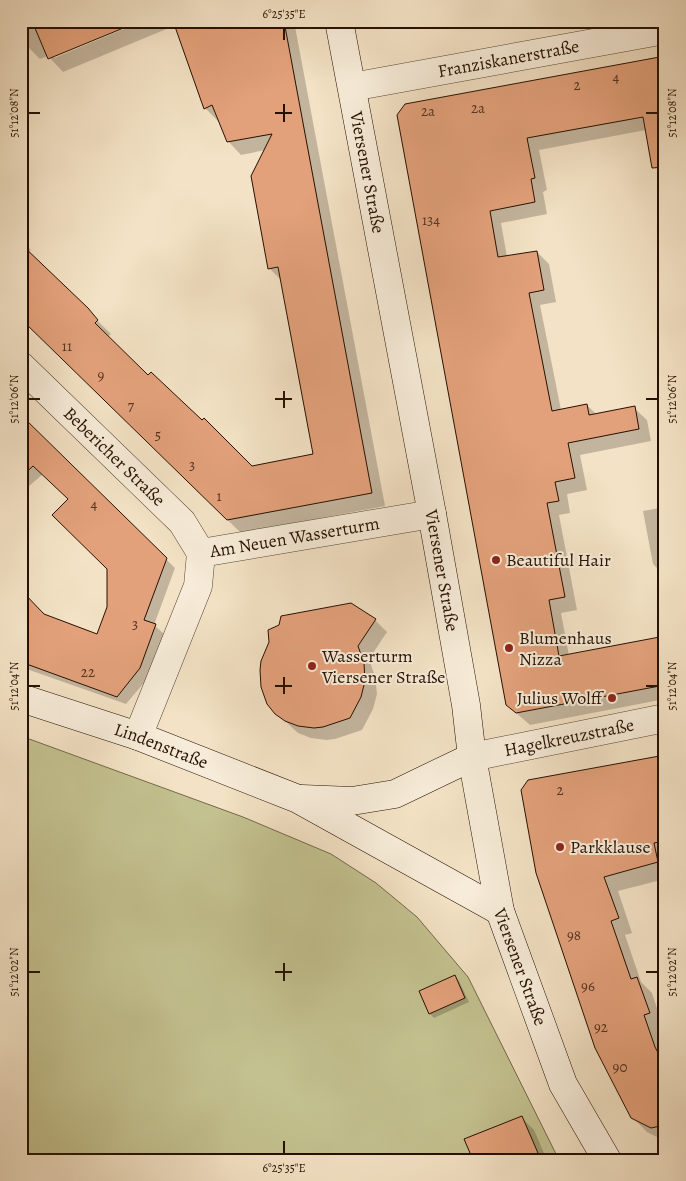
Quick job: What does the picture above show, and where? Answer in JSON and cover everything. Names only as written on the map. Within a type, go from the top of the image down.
[{"type":"street","name":"Viersener Straße","points":[[339,21],[432,514],[466,705],[472,757],[500,911],[563,1084],[607,1160]]},
{"type":"street","name":"Franziskanerstraße","points":[[352,86],[665,30]]},
{"type":"street","name":"Bebericher Straße","points":[[21,366],[182,522],[201,553]]},
{"type":"street","name":"Am Neuen Wasserturm","points":[[138,736],[198,586],[201,553],[432,514]]},
{"type":"street","name":"Lindenstraße","points":[[21,698],[138,736],[298,799],[500,911]]},
{"type":"street","name":"Hagelkreuzstraße","points":[[472,757],[665,718]]},
{"type":"street","name":"Lindenstraße","points":[[298,799],[352,801],[395,794],[472,757]]},
{"type":"shaded area","points":[[21,736],[243,817],[331,854],[376,883],[417,917],[468,977],[559,1160],[21,1160]]},
{"type":"building","points":[[32,21],[138,21],[138,22],[48,59]]},
{"type":"building","points":[[173,21],[284,21],[372,493],[227,520],[21,319],[21,244],[88,308],[98,320],[95,323],[148,375],[151,372],[202,420],[204,418],[252,466],[313,454],[278,267],[268,269],[251,176],[272,134],[227,142],[212,105],[204,109]]},
{"type":"building","points":[[665,56],[665,167],[652,168],[643,117],[527,138],[535,178],[531,179],[535,202],[490,211],[498,257],[537,251],[544,290],[529,293],[552,411],[587,404],[589,415],[635,406],[639,429],[568,443],[575,478],[555,482],[559,501],[547,503],[565,597],[549,600],[559,656],[665,636],[665,685],[516,713],[506,705],[397,115],[405,104]]},
{"type":"building","points":[[21,415],[167,558],[144,620],[156,624],[140,668],[117,697],[21,662],[21,590],[44,614],[97,634],[107,607],[107,569],[52,515],[68,499],[33,466],[21,477]]},
{"type":"building","name":"Wasserturm Viersener Straße","points":[[351,603],[376,619],[358,646],[364,663],[365,681],[361,697],[350,718],[314,728],[298,726],[285,721],[275,714],[267,704],[261,687],[261,661],[269,642],[268,630],[279,625],[281,616]]},
{"type":"building","points":[[665,755],[665,841],[654,843],[658,862],[604,877],[619,918],[611,921],[631,979],[637,977],[650,1013],[644,1015],[655,1047],[665,1066],[665,1125],[651,1128],[631,1118],[595,1048],[536,873],[521,790],[528,780]]},
{"type":"building","points":[[455,975],[465,998],[429,1014],[419,991]]},
{"type":"building","points":[[522,1116],[541,1160],[473,1160],[464,1139]]},
{"type":"place","name":"Beautiful Hair","points":[[496,560]]},
{"type":"place","name":"Blumenhaus Nizza","points":[[509,648]]},
{"type":"place","name":"Wasserturm Viersener Straße","points":[[312,666]]},
{"type":"place","name":"Julius Wolff","points":[[612,698]]},
{"type":"place","name":"Parkklause","points":[[560,847]]}]
